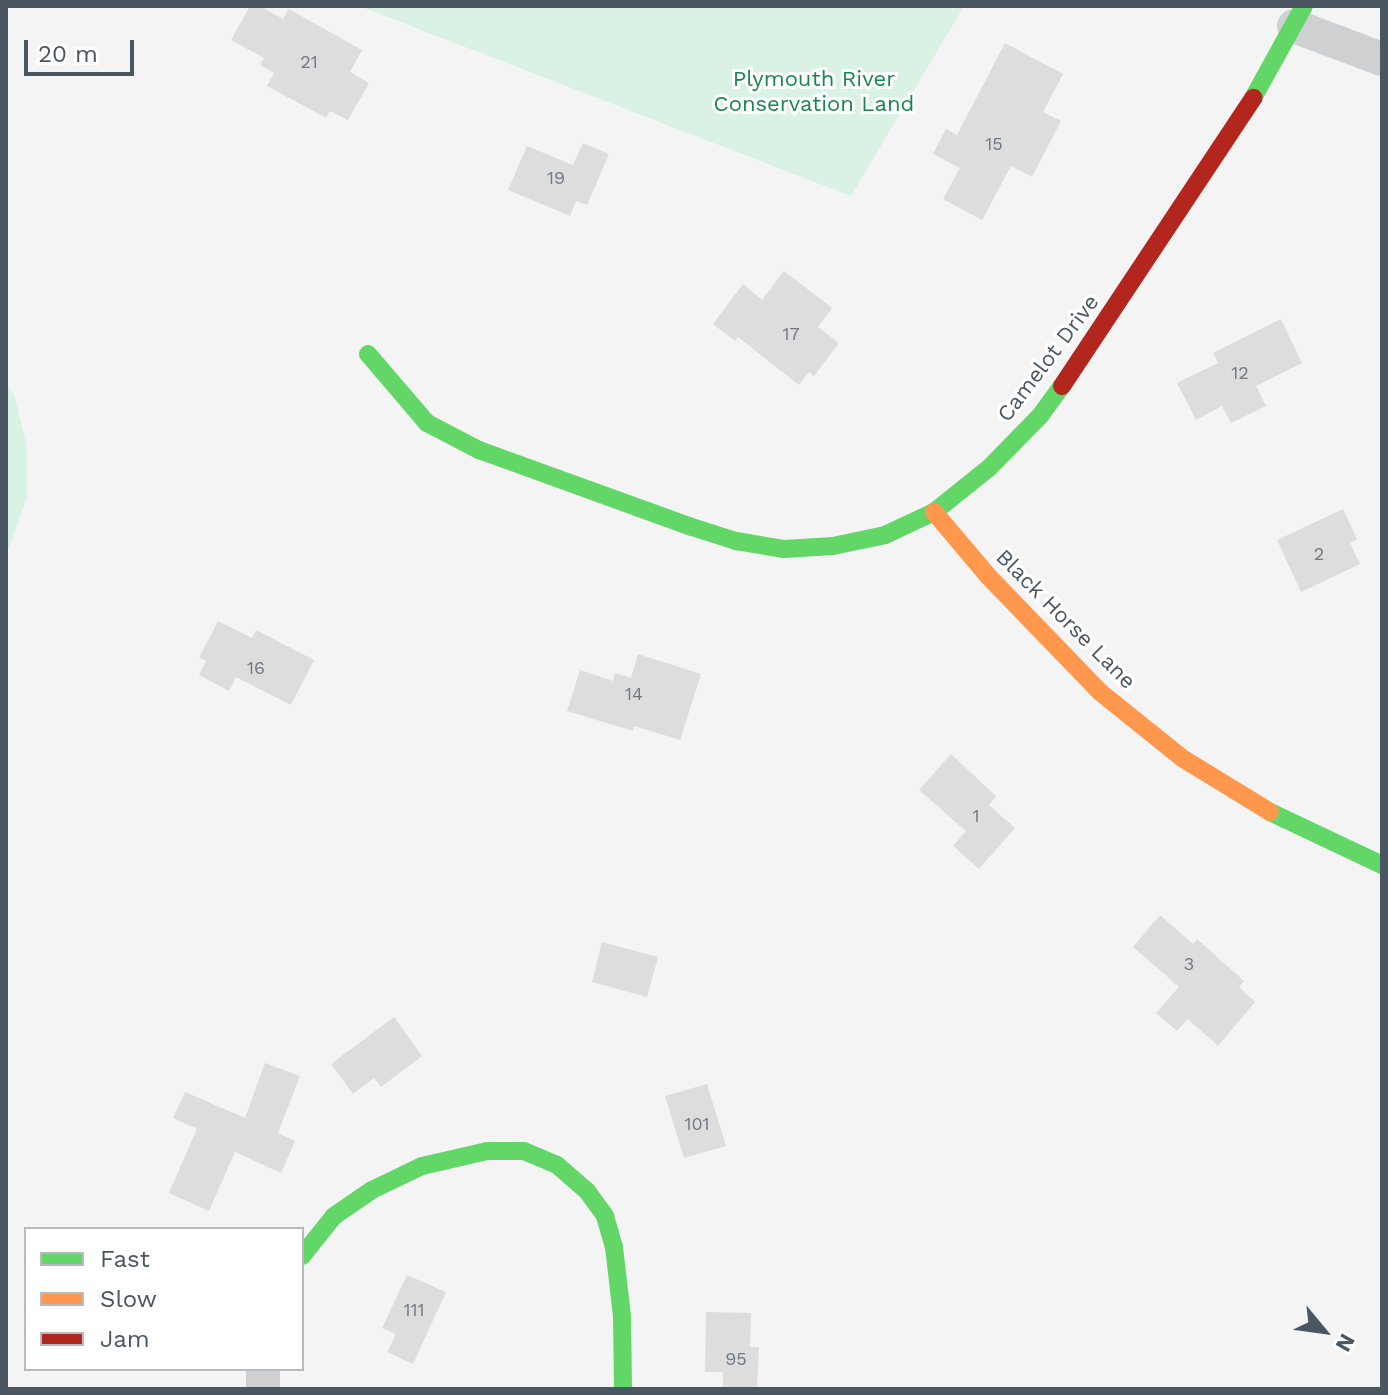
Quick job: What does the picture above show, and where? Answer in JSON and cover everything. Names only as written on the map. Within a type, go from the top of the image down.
[{"type":"street","points":[[1299,16],[1382,59]]},
{"type":"street","name":"Camelot Drive","points":[[368,354],[427,423],[479,450],[736,541],[784,549],[833,546],[885,535],[934,512],[989,468],[1040,416],[1236,129],[1299,16]]},
{"type":"street","name":"Black Horse Lane","points":[[934,512],[988,576],[1100,692],[1182,758],[1252,803],[1382,865]]},
{"type":"street","points":[[304,1254],[334,1216],[372,1190],[422,1166],[487,1151],[524,1151],[557,1165],[587,1191],[605,1216],[614,1247],[622,1316],[623,1389]]},
{"type":"green space","name":"Plymouth River Conservation Land","points":[[359,6],[964,6],[851,196]]},
{"type":"green space","points":[[6,385],[14,394],[27,447],[27,497],[6,556]]},
{"type":"building","points":[[250,6],[260,6],[283,19],[289,9],[362,50],[350,72],[369,83],[348,120],[330,111],[326,118],[267,86],[274,73],[260,65],[264,58],[231,40]]},
{"type":"building","points":[[1005,43],[1063,74],[1043,112],[1061,121],[1032,177],[1011,166],[982,220],[943,199],[960,168],[933,154],[946,129],[957,135]]},
{"type":"building","points":[[583,143],[609,154],[587,205],[576,201],[570,216],[508,190],[527,146],[573,165]]},
{"type":"building","points":[[784,271],[832,308],[818,327],[839,343],[814,376],[809,372],[799,385],[738,337],[735,341],[713,324],[743,284],[762,300]]},
{"type":"building","points":[[1281,319],[1302,363],[1256,386],[1266,406],[1231,423],[1222,406],[1196,420],[1177,383],[1218,363],[1213,353]]},
{"type":"building","points":[[1343,509],[1357,539],[1350,543],[1360,564],[1301,592],[1277,540]]},
{"type":"building","points":[[218,621],[252,638],[256,630],[314,660],[291,705],[236,677],[229,691],[199,675],[206,661],[199,658]]},
{"type":"building","points":[[638,654],[701,674],[680,740],[634,726],[633,731],[567,711],[580,670],[613,681],[615,673],[631,678]]},
{"type":"building","points":[[951,754],[996,796],[989,805],[1015,828],[979,869],[953,846],[966,831],[919,790]]},
{"type":"building","points":[[1160,915],[1193,944],[1197,939],[1244,981],[1239,987],[1255,1002],[1218,1046],[1188,1019],[1177,1031],[1156,1013],[1179,987],[1133,947]]},
{"type":"building","points":[[602,942],[658,957],[647,997],[592,982]]},
{"type":"building","points":[[394,1017],[422,1056],[381,1087],[374,1078],[353,1094],[331,1064]]},
{"type":"building","points":[[265,1063],[300,1076],[278,1133],[295,1141],[281,1173],[235,1152],[209,1211],[169,1193],[197,1129],[173,1118],[185,1092],[245,1118]]},
{"type":"building","points":[[707,1084],[726,1146],[684,1158],[665,1096]]},
{"type":"building","points":[[407,1275],[446,1292],[413,1364],[387,1352],[396,1334],[382,1328]]},
{"type":"building","points":[[706,1312],[751,1313],[750,1347],[759,1347],[757,1389],[723,1389],[723,1372],[705,1372]]},
{"type":"traffic: fast","points":[[1253,98],[1304,6]]},
{"type":"traffic: fast","points":[[368,354],[427,423],[479,450],[692,527],[736,541],[784,549],[833,546],[885,535],[934,512],[989,468],[1040,416],[1062,386]]},
{"type":"traffic: fast","points":[[1270,812],[1382,865]]},
{"type":"traffic: fast","points":[[304,1254],[334,1216],[372,1190],[422,1166],[487,1151],[524,1151],[557,1165],[587,1191],[605,1216],[614,1247],[622,1316],[623,1389]]},
{"type":"traffic: slow","points":[[934,512],[988,576],[1100,692],[1182,758],[1270,812]]},
{"type":"traffic: jam","points":[[1062,386],[1253,98]]}]
